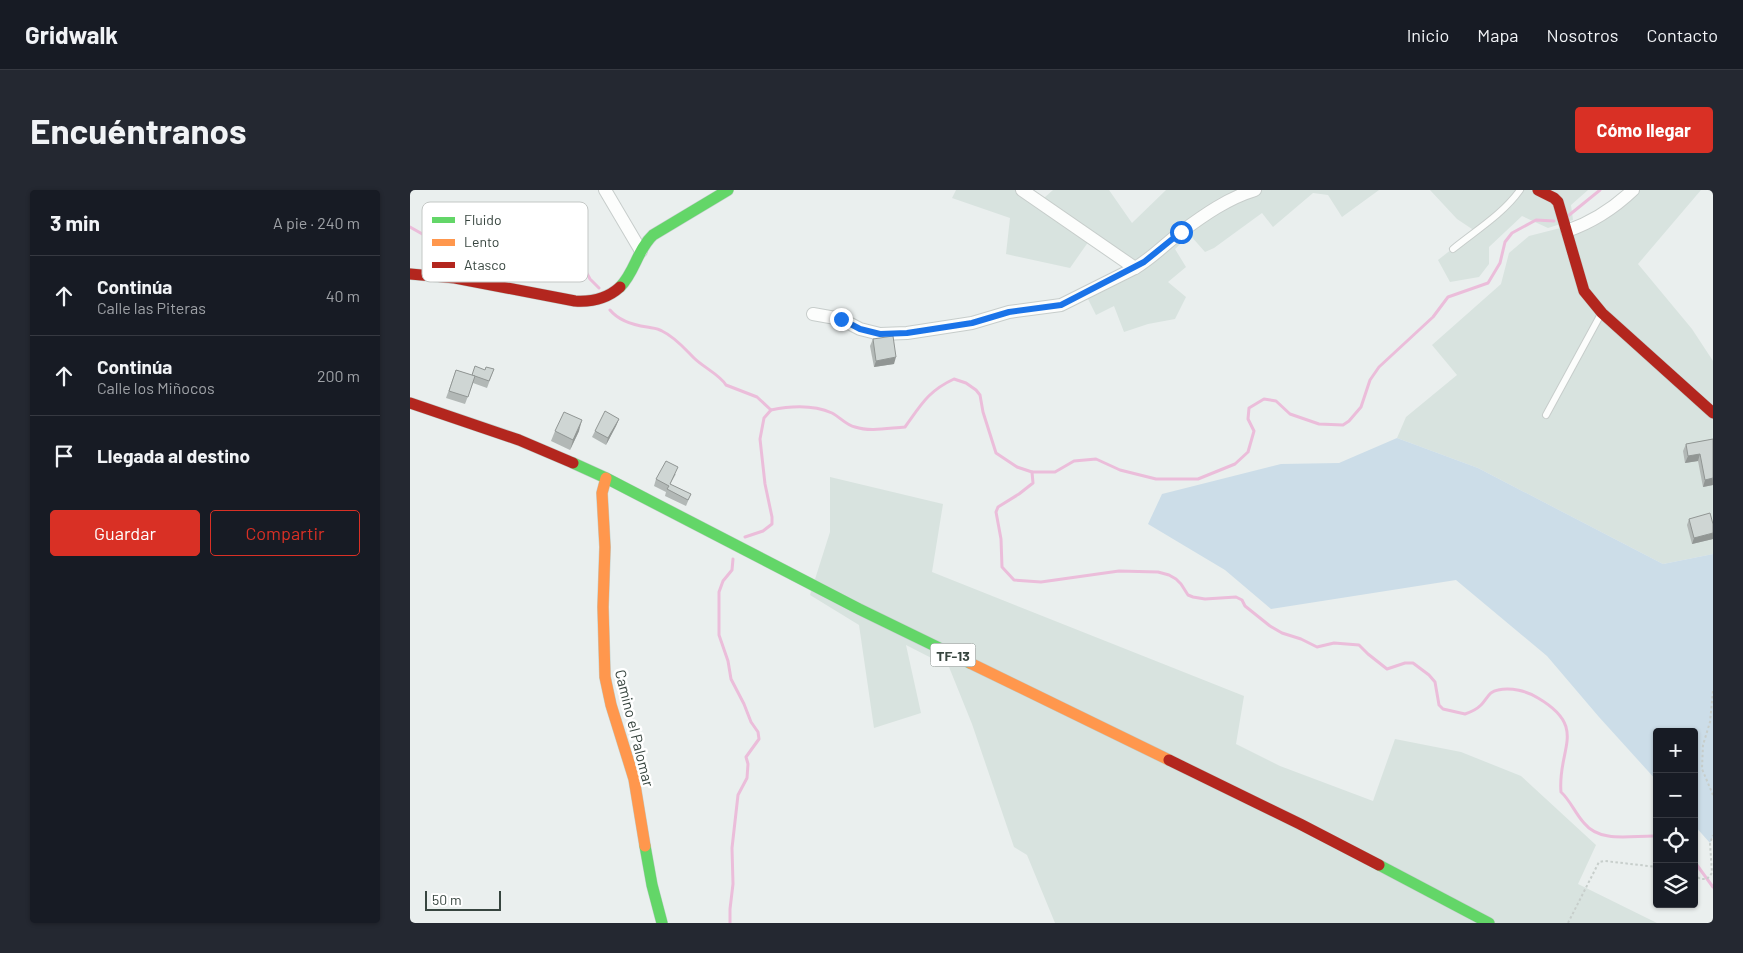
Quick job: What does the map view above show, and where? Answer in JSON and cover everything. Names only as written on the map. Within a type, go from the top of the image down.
[{"type":"main road","points":[[477,282],[586,302],[604,297],[616,292],[628,279],[640,250],[650,237],[728,190]]},
{"type":"main road","points":[[1538,190],[1558,202],[1584,291],[1602,313],[1713,412]]},
{"type":"main road","name":"TF-13","points":[[410,403],[519,440],[606,478],[860,610],[1300,824],[1489,923]]},
{"type":"main road","name":"Camino el Palomar","points":[[606,478],[602,493],[606,547],[603,607],[605,677],[611,705],[634,779],[652,885],[662,923]]},
{"type":"street","points":[[605,190],[640,250]]},
{"type":"street","points":[[1022,190],[1135,268]]},
{"type":"street","points":[[813,314],[841,319],[860,329],[880,334],[915,332],[972,323],[1009,312],[1061,305],[1135,268],[1181,232],[1224,202],[1255,190]]},
{"type":"street","points":[[1566,231],[1579,227],[1614,208],[1633,190]]},
{"type":"lane","points":[[1453,249],[1495,216],[1520,190]]},
{"type":"lane","points":[[1546,415],[1602,313]]},
{"type":"path","points":[[1713,691],[1710,722],[1703,745],[1702,768],[1713,795]]},
{"type":"path","points":[[1698,877],[1707,880],[1712,873],[1710,843],[1713,836]]},
{"type":"path","points":[[1568,923],[1599,862],[1653,866]]},
{"type":"shaded area","points":[[956,190],[1031,190],[1044,198],[1053,190],[1109,190],[1132,223],[1166,190],[1379,190],[1342,217],[1328,195],[1313,193],[1273,227],[1262,213],[1214,248],[1205,252],[1190,235],[1175,249],[1186,267],[1168,282],[1186,297],[1175,319],[1148,324],[1124,332],[1114,306],[1096,315],[1085,293],[1134,269],[1091,238],[1070,268],[1006,254],[1010,218],[952,198]]},
{"type":"shaded area","points":[[1430,190],[1588,190],[1571,205],[1573,220],[1548,228],[1522,216],[1489,247],[1489,264],[1479,277],[1450,282],[1438,260],[1475,231],[1457,219]]},
{"type":"shaded area","points":[[1625,190],[1701,190],[1638,264],[1692,329],[1713,361],[1713,554],[1663,564],[1478,468],[1397,438],[1406,417],[1457,375],[1432,345],[1501,284],[1509,253],[1529,236],[1576,224]]},
{"type":"shaded area","points":[[1397,438],[1478,468],[1663,564],[1713,554],[1713,837],[1710,843],[1698,830],[1698,728],[1653,728],[1653,777],[1547,656],[1456,580],[1271,609],[1225,570],[1148,524],[1162,494],[1281,464],[1339,463]]},
{"type":"shaded area","points":[[830,477],[943,504],[932,572],[1244,696],[1236,744],[1280,766],[1373,801],[1395,739],[1461,752],[1521,776],[1596,845],[1578,884],[1657,923],[1055,923],[1027,855],[1014,847],[972,724],[949,667],[906,645],[921,713],[874,728],[859,625],[810,595],[830,532]]},
{"type":"building","points":[[893,336],[896,357],[876,361],[873,339]]},
{"type":"building","points":[[475,366],[485,370],[486,367],[494,369],[489,381],[472,375]]},
{"type":"building","points":[[456,370],[475,376],[468,397],[449,391]]},
{"type":"building","points":[[605,411],[619,419],[608,438],[595,431]]},
{"type":"building","points":[[564,412],[582,420],[573,440],[555,431]]},
{"type":"building","points":[[1713,439],[1713,478],[1705,480],[1700,454],[1688,456],[1686,444]]},
{"type":"building","points":[[666,461],[678,467],[670,484],[691,494],[688,500],[667,489],[669,486],[656,479]]},
{"type":"building","points":[[1710,513],[1713,533],[1694,538],[1689,519]]},
{"type":"waterway","points":[[1568,216],[1600,190]]},
{"type":"waterway","points":[[610,310],[627,322],[657,329],[671,336],[726,385],[757,397],[771,410],[810,407],[825,410],[849,425],[861,428],[905,427],[931,394],[954,379],[966,383],[980,395],[983,412],[996,453],[1017,467],[1032,472],[1055,472],[1074,461],[1096,459],[1120,470],[1156,479],[1198,479],[1235,464],[1248,452],[1254,431],[1248,419],[1249,408],[1264,399],[1276,401],[1290,414],[1319,424],[1343,425],[1349,421],[1361,407],[1370,380],[1379,367],[1433,317],[1448,297],[1488,283],[1500,263],[1505,242],[1512,233],[1536,220],[1554,221]]},
{"type":"waterway","points":[[410,227],[422,234]]},
{"type":"waterway","points":[[588,275],[599,288]]},
{"type":"waterway","points":[[745,537],[763,531],[772,524],[760,439],[764,418],[771,410]]},
{"type":"waterway","points":[[1032,472],[1033,483],[998,507],[996,512],[1001,539],[1002,567],[1014,580],[1041,582],[1119,571],[1158,572],[1176,579],[1188,595],[1193,597],[1205,599],[1236,597],[1242,600],[1245,606],[1270,626],[1317,647],[1334,643],[1359,645],[1387,669],[1405,663],[1413,663],[1435,682],[1439,705],[1443,709],[1465,714],[1478,708],[1490,694],[1498,690],[1513,689],[1529,693],[1553,709],[1563,719],[1567,730],[1567,740],[1561,777],[1561,792],[1584,823],[1591,830],[1608,836],[1653,836]]},
{"type":"waterway","points":[[730,923],[733,884],[732,848],[738,795],[747,778],[748,764],[746,757],[759,739],[758,732],[751,722],[731,679],[728,661],[719,635],[719,592],[723,581],[732,570],[733,559]]},
{"type":"waterway","points":[[1695,863],[1713,887]]},
{"type":"traffic: fast","points":[[620,287],[629,275],[643,247],[653,235],[728,190]]},
{"type":"traffic: fast","points":[[573,463],[606,478],[859,609],[970,663]]},
{"type":"traffic: fast","points":[[645,846],[652,885],[662,923]]},
{"type":"traffic: fast","points":[[1379,865],[1489,923]]},
{"type":"traffic: slow","points":[[606,478],[602,493],[605,547],[603,607],[605,677],[611,705],[634,779],[645,846]]},
{"type":"traffic: slow","points":[[970,663],[1169,760]]},
{"type":"traffic: jam","points":[[1538,190],[1558,202],[1584,291],[1602,313],[1713,413]]},
{"type":"traffic: jam","points":[[410,274],[422,275]]},
{"type":"traffic: jam","points":[[476,282],[575,301],[599,299],[620,287]]},
{"type":"traffic: jam","points":[[410,403],[519,440],[573,463]]},
{"type":"traffic: jam","points":[[1169,760],[1379,865]]},
{"type":"route","points":[[841,319],[860,329],[880,334],[907,333],[972,323],[1009,312],[1061,305],[1135,268],[1181,232]]}]
